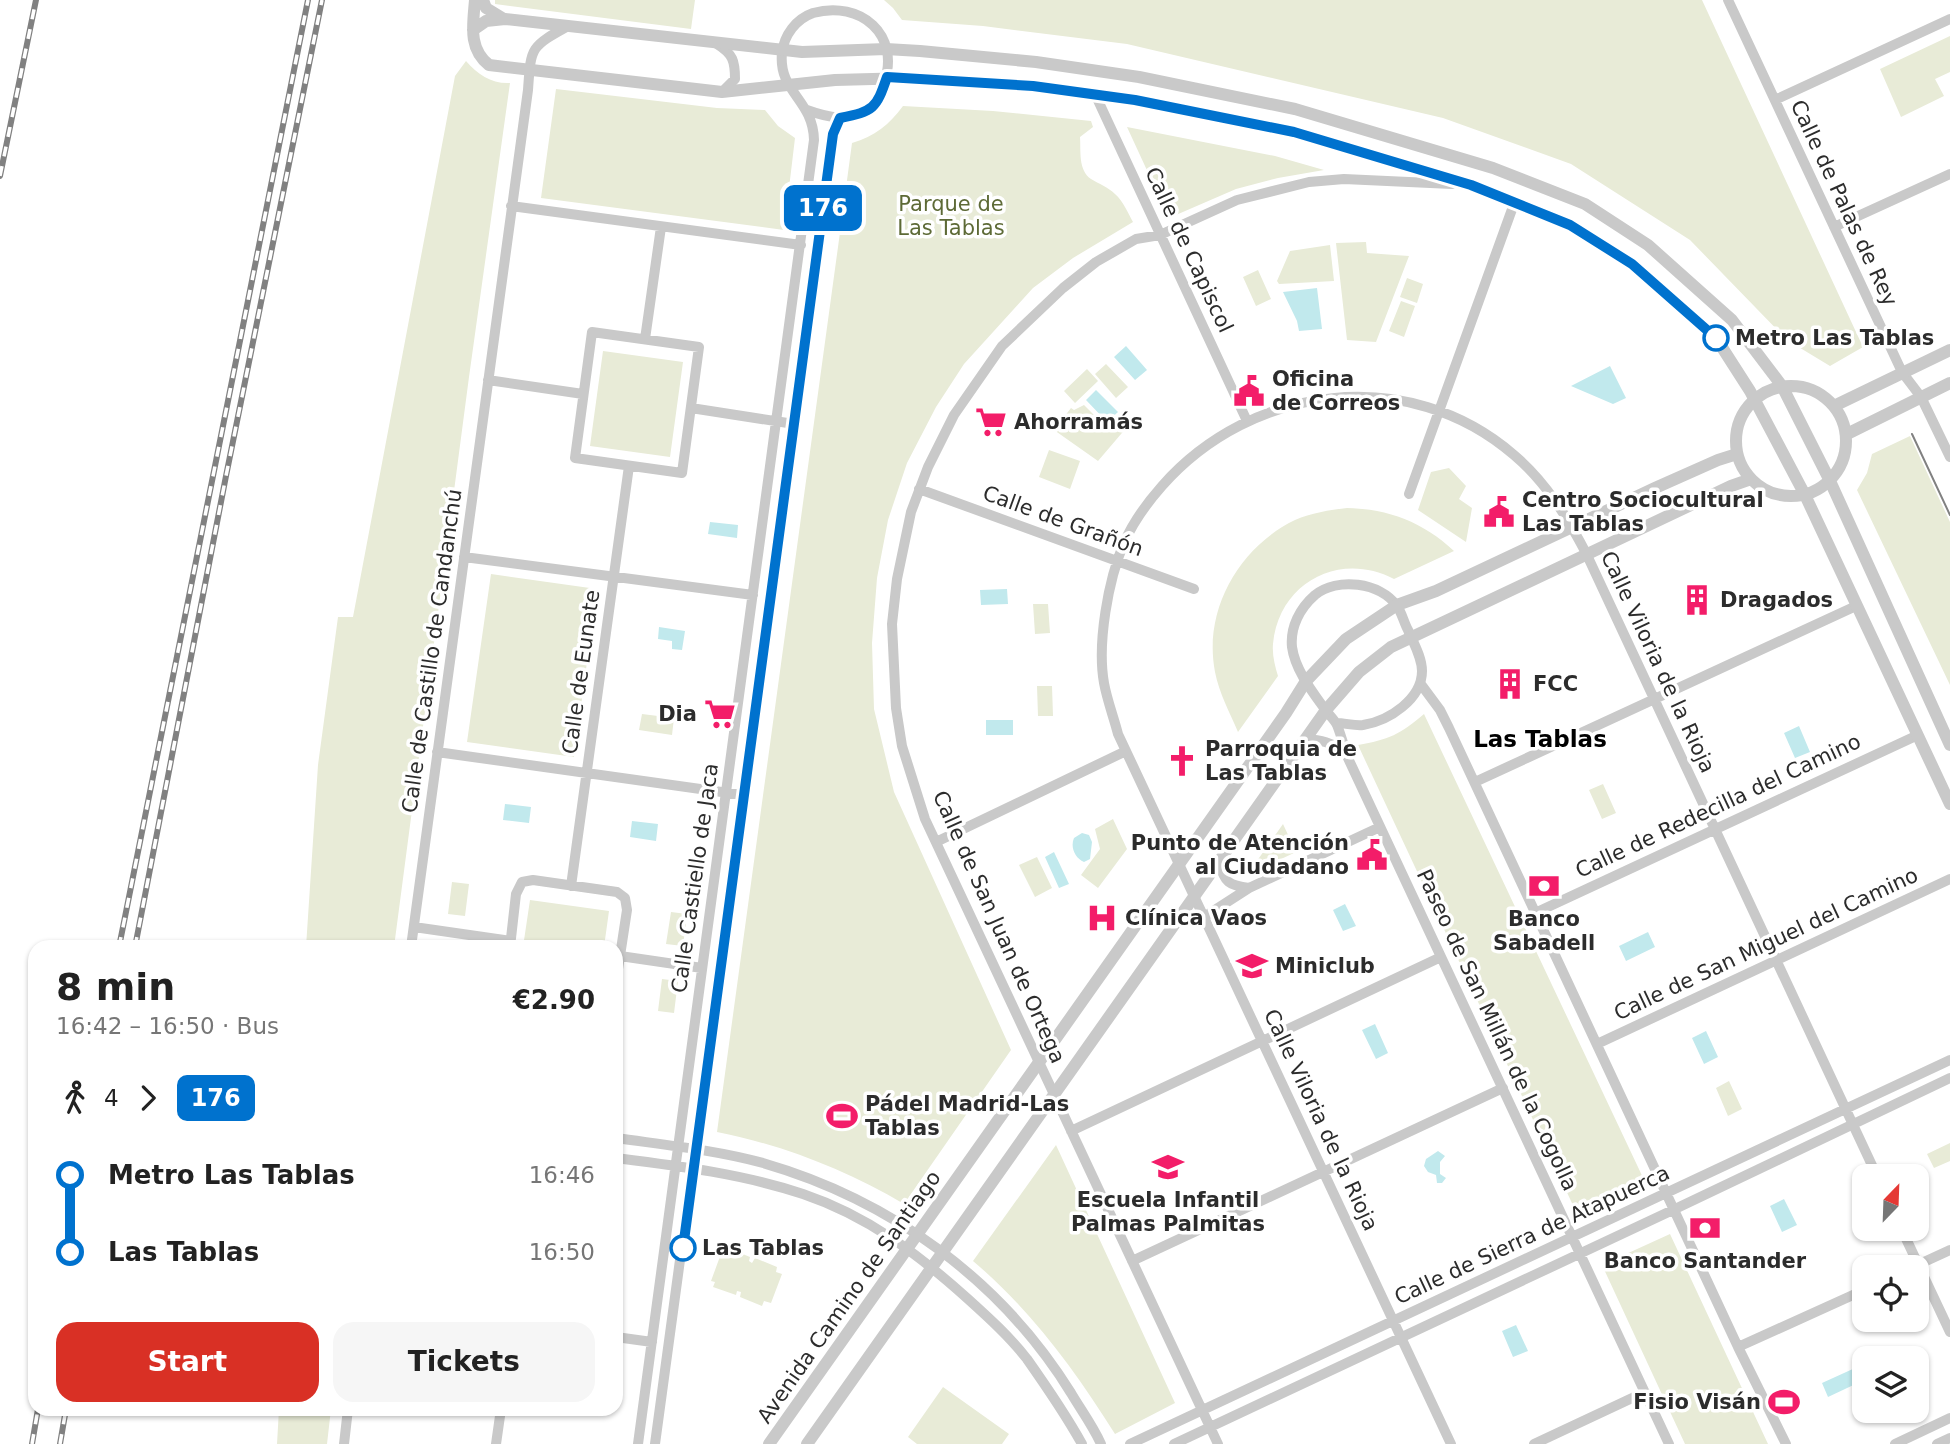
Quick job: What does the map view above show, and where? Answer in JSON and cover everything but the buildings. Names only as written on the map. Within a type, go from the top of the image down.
[{"type":"street","points":[[475,0],[472,30],[478,57],[489,65],[722,92],[887,77],[1033,86],[1096,94],[1294,132],[1471,185],[1570,225],[1632,264],[1716,338],[1755,398],[1805,495],[1950,804]]},
{"type":"street","points":[[483,0],[486,8],[505,19]]},
{"type":"street","points":[[855,0],[859,12]]},
{"type":"street","name":"Calle de Palas de Rey","points":[[1728,0],[1902,372],[1922,397],[1950,457]]},
{"type":"street","points":[[782,50],[796,23],[826,4],[859,12],[877,26],[886,49],[888,64],[887,77],[878,103],[860,114],[840,118],[830,118],[807,110]]},
{"type":"street","points":[[472,30],[486,21],[505,19],[802,52],[886,49],[1036,62],[1139,77],[1295,109],[1493,168],[1585,204],[1648,245],[1732,320],[1782,386],[1830,481],[1950,745]]},
{"type":"street","points":[[1775,100],[1950,19]]},
{"type":"street","name":"Calle de Castillo de Candanchú","points":[[412,940],[529,63],[535,48],[543,40],[568,26]]},
{"type":"street","points":[[715,43],[730,52],[735,63],[735,79],[722,92]]},
{"type":"street","name":"Calle Castiello de Jaca","points":[[638,1444],[814,141],[813,122],[787,84],[782,71],[782,50]]},
{"type":"street","name":"Calle de Capiscol","points":[[1096,94],[1247,421]]},
{"type":"street","name":"Calle Castiello de Jaca","points":[[655,1444],[833,134],[840,118]]},
{"type":"street","points":[[1834,227],[1950,174]]},
{"type":"street","name":"Calle de San Juan de Ortega","points":[[1218,1444],[925,819],[902,746],[893,673],[892,624],[897,579],[911,512],[954,415],[1002,346],[1063,288],[1096,262],[1136,239],[1160,235],[1237,200],[1309,183],[1344,179],[1471,185]]},
{"type":"street","points":[[1409,494],[1515,201]]},
{"type":"street","points":[[511,206],[801,245]]},
{"type":"street","points":[[645,339],[661,227]]},
{"type":"street","points":[[592,332],[645,339],[699,347],[682,473],[575,458],[592,332]]},
{"type":"street","points":[[1834,406],[1950,350]]},
{"type":"street","points":[[488,380],[583,394]]},
{"type":"street","points":[[1847,434],[1950,383]]},
{"type":"street","points":[[1782,386],[1801,386],[1819,393],[1834,406],[1847,434],[1844,459],[1830,481],[1805,495],[1786,496],[1767,491],[1751,480],[1737,454],[1736,433],[1742,414],[1755,398],[1782,386]]},
{"type":"street","name":"Calle Viloria de la Rioja","points":[[1451,1444],[1118,734],[1104,682],[1106,607],[1124,543],[1149,501],[1172,474],[1215,438],[1266,412],[1297,403],[1352,397],[1386,399],[1438,411],[1484,433],[1514,454],[1538,479],[1572,527],[1586,553],[1871,1164]]},
{"type":"street","points":[[691,408],[794,424]]},
{"type":"street","name":"Avenida Camino de Santiago","points":[[769,1444],[1279,724],[1306,681],[1346,639],[1396,605],[1436,591],[1718,460],[1737,454]]},
{"type":"street","name":"Calle de Eunate","points":[[571,886],[629,466]]},
{"type":"street","points":[[807,1444],[1218,861],[1326,710],[1359,672],[1391,647],[1411,637],[1731,486],[1751,480]]},
{"type":"street","name":"Calle de Grañón","points":[[919,489],[1194,589]]},
{"type":"street","name":"Calle de Eunate","points":[[464,556],[753,595]]},
{"type":"street","points":[[1326,710],[1297,664],[1292,646],[1294,626],[1302,607],[1318,593],[1337,585],[1359,584],[1378,591],[1396,605],[1422,670],[1420,683],[1407,704],[1386,717],[1363,725],[1336,723]]},
{"type":"street","points":[[1475,782],[1856,606]]},
{"type":"street","points":[[1420,683],[1440,710],[1475,782],[1738,1347],[1786,1444]]},
{"type":"street","name":"Paseo de San Millán de la Cogolla","points":[[1326,710],[1336,723],[1347,756],[1669,1444]]},
{"type":"street","name":"Calle de Redecilla del Camino","points":[[1535,913],[1918,735]]},
{"type":"street","points":[[1305,740],[1320,740],[1337,746],[1347,756]]},
{"type":"street","points":[[936,842],[1126,751]]},
{"type":"street","points":[[438,752],[743,795]]},
{"type":"street","points":[[1204,917],[1249,888],[1380,827]]},
{"type":"street","points":[[1218,861],[1225,881],[1234,886],[1249,888]]},
{"type":"street","name":"Calle de San Miguel del Camino","points":[[1597,1044],[1950,878]]},
{"type":"street","points":[[510,940],[516,894],[522,882],[533,880],[617,892],[625,898],[627,910],[622,940]]},
{"type":"street","points":[[414,927],[487,940]]},
{"type":"street","points":[[623,956],[702,968]]},
{"type":"street","points":[[1071,1131],[1441,957]]},
{"type":"street","name":"Calle de Sierra de Atapuerca","points":[[1130,1444],[1950,1060]]},
{"type":"street","name":"Calle de Sierra de Atapuerca","points":[[1174,1444],[1950,1078]]},
{"type":"street","points":[[1132,1261],[1503,1088]]},
{"type":"street","points":[[623,1139],[678,1146],[763,1163],[842,1192],[918,1233],[971,1274],[1035,1340],[1061,1376],[1101,1444]]},
{"type":"street","points":[[623,1159],[693,1169],[778,1186],[836,1207],[879,1229],[931,1266],[996,1324],[1026,1358],[1082,1444]]},
{"type":"street","points":[[1929,1260],[1950,1250]]},
{"type":"street","points":[[1929,1291],[1950,1332]]},
{"type":"street","points":[[1738,1347],[1852,1295]]},
{"type":"street","points":[[623,1338],[652,1342]]},
{"type":"street","points":[[1534,1444],[1644,1392]]},
{"type":"street","points":[[344,1444],[347,1416]]},
{"type":"street","points":[[496,1444],[500,1416]]},
{"type":"street","points":[[1895,1444],[1950,1418]]},
{"type":"street","points":[[1937,1444],[1950,1438]]},
{"type":"green space","points":[[495,0],[695,0],[691,29],[495,4]]},
{"type":"green space","points":[[884,0],[1702,0],[1863,347],[1830,366],[1787,340],[1690,240],[1571,164],[1443,118],[1127,44],[983,26],[902,20]]},
{"type":"green space","points":[[1950,36],[1950,72],[1935,79],[1944,96],[1901,117],[1880,69]]},
{"type":"green space","points":[[466,61],[486,78],[510,83],[395,940],[306,940],[318,765],[338,617],[353,617],[455,76]]},
{"type":"green space","points":[[556,89],[717,108],[765,110],[778,126],[795,138],[784,230],[541,198]]},
{"type":"green space","name":"Parque de Las Tablas","points":[[903,106],[993,111],[1091,121],[1093,127],[1080,137],[1084,171],[1091,179],[1118,197],[1133,222],[1073,258],[1033,288],[964,364],[936,407],[907,463],[888,520],[877,578],[872,643],[874,709],[894,792],[1011,1050],[904,1204],[860,1180],[814,1160],[742,1137],[717,1132],[852,143],[881,129]]},
{"type":"green space","points":[[1127,127],[1275,156],[1324,170],[1236,189],[1169,218]]},
{"type":"green space","points":[[1366,242],[1367,253],[1409,256],[1376,342],[1347,340],[1336,243]]},
{"type":"green space","points":[[1330,245],[1334,281],[1279,284],[1277,281],[1290,251]]},
{"type":"green space","points":[[1258,270],[1271,299],[1256,306],[1243,277]]},
{"type":"green space","points":[[1407,278],[1423,284],[1417,303],[1400,297]]},
{"type":"green space","points":[[1401,301],[1415,306],[1404,337],[1389,331]]},
{"type":"green space","points":[[603,351],[683,362],[670,457],[590,446]]},
{"type":"green space","points":[[1106,364],[1128,387],[1116,398],[1095,374]]},
{"type":"green space","points":[[1087,369],[1098,381],[1075,403],[1064,391]]},
{"type":"green space","points":[[1084,405],[1108,429],[1126,412],[1133,420],[1098,461],[1054,430],[1071,408],[1074,410]]},
{"type":"green space","points":[[1910,436],[1950,522],[1950,685],[1857,490],[1867,473],[1872,454]]},
{"type":"green space","points":[[1049,450],[1080,461],[1070,489],[1039,477]]},
{"type":"green space","points":[[1449,468],[1466,486],[1459,499],[1472,508],[1466,542],[1418,510],[1431,472]]},
{"type":"green space","points":[[1347,508],[1377,511],[1405,519],[1430,532],[1454,551],[1394,579],[1374,571],[1334,571],[1316,578],[1300,589],[1287,604],[1278,622],[1273,648],[1278,676],[1238,732],[1219,688],[1213,649],[1220,604],[1230,583],[1257,546],[1275,532],[1307,515]]},
{"type":"green space","points":[[491,574],[597,589],[574,757],[467,742]]},
{"type":"green space","points":[[1033,604],[1048,604],[1050,633],[1035,634]]},
{"type":"green space","points":[[1037,686],[1052,686],[1053,716],[1038,716]]},
{"type":"green space","points":[[642,714],[674,718],[672,735],[639,730]]},
{"type":"green space","points":[[1424,714],[1646,1184],[1578,1216],[1358,745],[1394,735]]},
{"type":"green space","points":[[1603,784],[1616,813],[1602,819],[1589,790]]},
{"type":"green space","points":[[1113,819],[1127,849],[1098,888],[1081,875],[1100,849],[1095,829]]},
{"type":"green space","points":[[1283,824],[1296,852],[1247,875]]},
{"type":"green space","points":[[1037,857],[1052,888],[1035,897],[1019,865]]},
{"type":"green space","points":[[452,882],[469,884],[465,916],[448,914]]},
{"type":"green space","points":[[530,900],[609,911],[605,940],[524,940]]},
{"type":"green space","points":[[671,912],[687,914],[683,946],[666,944]]},
{"type":"green space","points":[[662,979],[678,981],[674,1013],[658,1011]]},
{"type":"green space","points":[[1729,1081],[1742,1109],[1728,1116],[1716,1088]]},
{"type":"green space","points":[[1950,1143],[1950,1161],[1934,1168],[1927,1154]]},
{"type":"green space","points":[[1056,1145],[1175,1403],[1115,1434],[1084,1386],[1033,1320],[973,1261]]},
{"type":"green space","points":[[1670,1234],[1768,1444],[1685,1444],[1602,1265]]},
{"type":"green space","points":[[728,1248],[750,1257],[749,1261],[752,1263],[755,1258],[777,1267],[776,1272],[782,1274],[771,1303],[764,1301],[762,1306],[740,1297],[741,1292],[737,1291],[736,1295],[713,1287],[715,1282],[711,1281],[722,1251],[726,1253]]},
{"type":"green space","points":[[943,1387],[1009,1434],[1002,1444],[917,1444],[908,1437]]},
{"type":"green space","points":[[279,1416],[330,1416],[327,1444],[277,1444]]},
{"type":"water","points":[[1317,288],[1322,329],[1299,331],[1283,292]]},
{"type":"water","points":[[1126,346],[1147,370],[1135,380],[1114,357]]},
{"type":"water","points":[[1610,366],[1626,398],[1613,404],[1571,386]]},
{"type":"water","points":[[1096,390],[1118,412],[1107,422],[1086,400]]},
{"type":"water","points":[[710,522],[738,525],[737,538],[708,534]]},
{"type":"water","points":[[1007,589],[1008,604],[981,605],[980,590]]},
{"type":"water","points":[[659,627],[685,631],[682,650],[672,649],[672,641],[658,639]]},
{"type":"water","points":[[986,720],[1013,720],[1013,735],[986,735]]},
{"type":"water","points":[[1799,726],[1810,752],[1795,758],[1784,733]]},
{"type":"water","points":[[505,804],[531,807],[529,823],[503,820]]},
{"type":"water","points":[[632,821],[658,824],[656,841],[630,837]]},
{"type":"water","points":[[1082,833],[1089,835],[1092,842],[1090,859],[1084,862],[1073,848],[1074,838]]},
{"type":"water","points":[[1054,852],[1069,884],[1059,888],[1045,857]]},
{"type":"water","points":[[1345,904],[1356,926],[1343,931],[1333,910]]},
{"type":"water","points":[[1648,932],[1655,947],[1626,961],[1619,946]]},
{"type":"water","points":[[1375,1024],[1388,1053],[1376,1059],[1362,1030]]},
{"type":"water","points":[[1706,1031],[1718,1057],[1704,1064],[1692,1038]]},
{"type":"water","points":[[1438,1151],[1445,1156],[1440,1162],[1440,1174],[1446,1178],[1442,1183],[1437,1183],[1436,1175],[1428,1172],[1424,1166],[1426,1159]]},
{"type":"water","points":[[1784,1199],[1797,1225],[1782,1232],[1770,1206]]},
{"type":"water","points":[[1516,1325],[1528,1351],[1513,1357],[1502,1331]]},
{"type":"water","points":[[1852,1369],[1852,1386],[1828,1397],[1822,1383]]},
{"type":"tram line","points":[[1912,434],[1950,515]]},
{"type":"railway","points":[[0,176],[36,0]]},
{"type":"railway","points":[[120,940],[308,0]]},
{"type":"railway","points":[[136,940],[322,0]]},
{"type":"railway","points":[[32,1444],[37,1416]]},
{"type":"railway","points":[[60,1444],[65,1416]]},
{"type":"bus line","name":"176","points":[[683,1248],[833,134],[840,118],[860,114],[878,103],[887,77],[1033,86],[1135,100],[1294,132],[1471,185],[1570,225],[1632,264],[1716,338]]},
{"type":"place","name":"Metro Las Tablas","points":[[1716,338]]},
{"type":"place","name":"Oficina de Correos","points":[[1249,391]]},
{"type":"place","name":"Ahorramás","points":[[991,422]]},
{"type":"place","name":"Centro Sociocultural Las Tablas","points":[[1499,512]]},
{"type":"place","name":"Dragados","points":[[1697,600]]},
{"type":"place","name":"FCC","points":[[1510,684]]},
{"type":"place","name":"Dia","points":[[720,714]]},
{"type":"place","name":"Parroquia de Las Tablas","points":[[1182,761]]},
{"type":"place","name":"Punto de Atención al Ciudadano","points":[[1372,855]]},
{"type":"place","name":"Banco Sabadell","points":[[1544,886]]},
{"type":"place","name":"Clínica Vaos","points":[[1102,918]]},
{"type":"place","name":"Miniclub","points":[[1252,966]]},
{"type":"place","name":"Pádel Madrid-Las Tablas","points":[[842,1116]]},
{"type":"place","name":"Escuela Infantil Palmas Palmitas","points":[[1168,1167]]},
{"type":"place","name":"Banco Santander","points":[[1705,1228]]},
{"type":"place","name":"Las Tablas","points":[[683,1248]]},
{"type":"place","name":"Fisio Visán","points":[[1784,1402]]},
{"type":"district","name":"Las Tablas","points":[[1540,739]]}]
